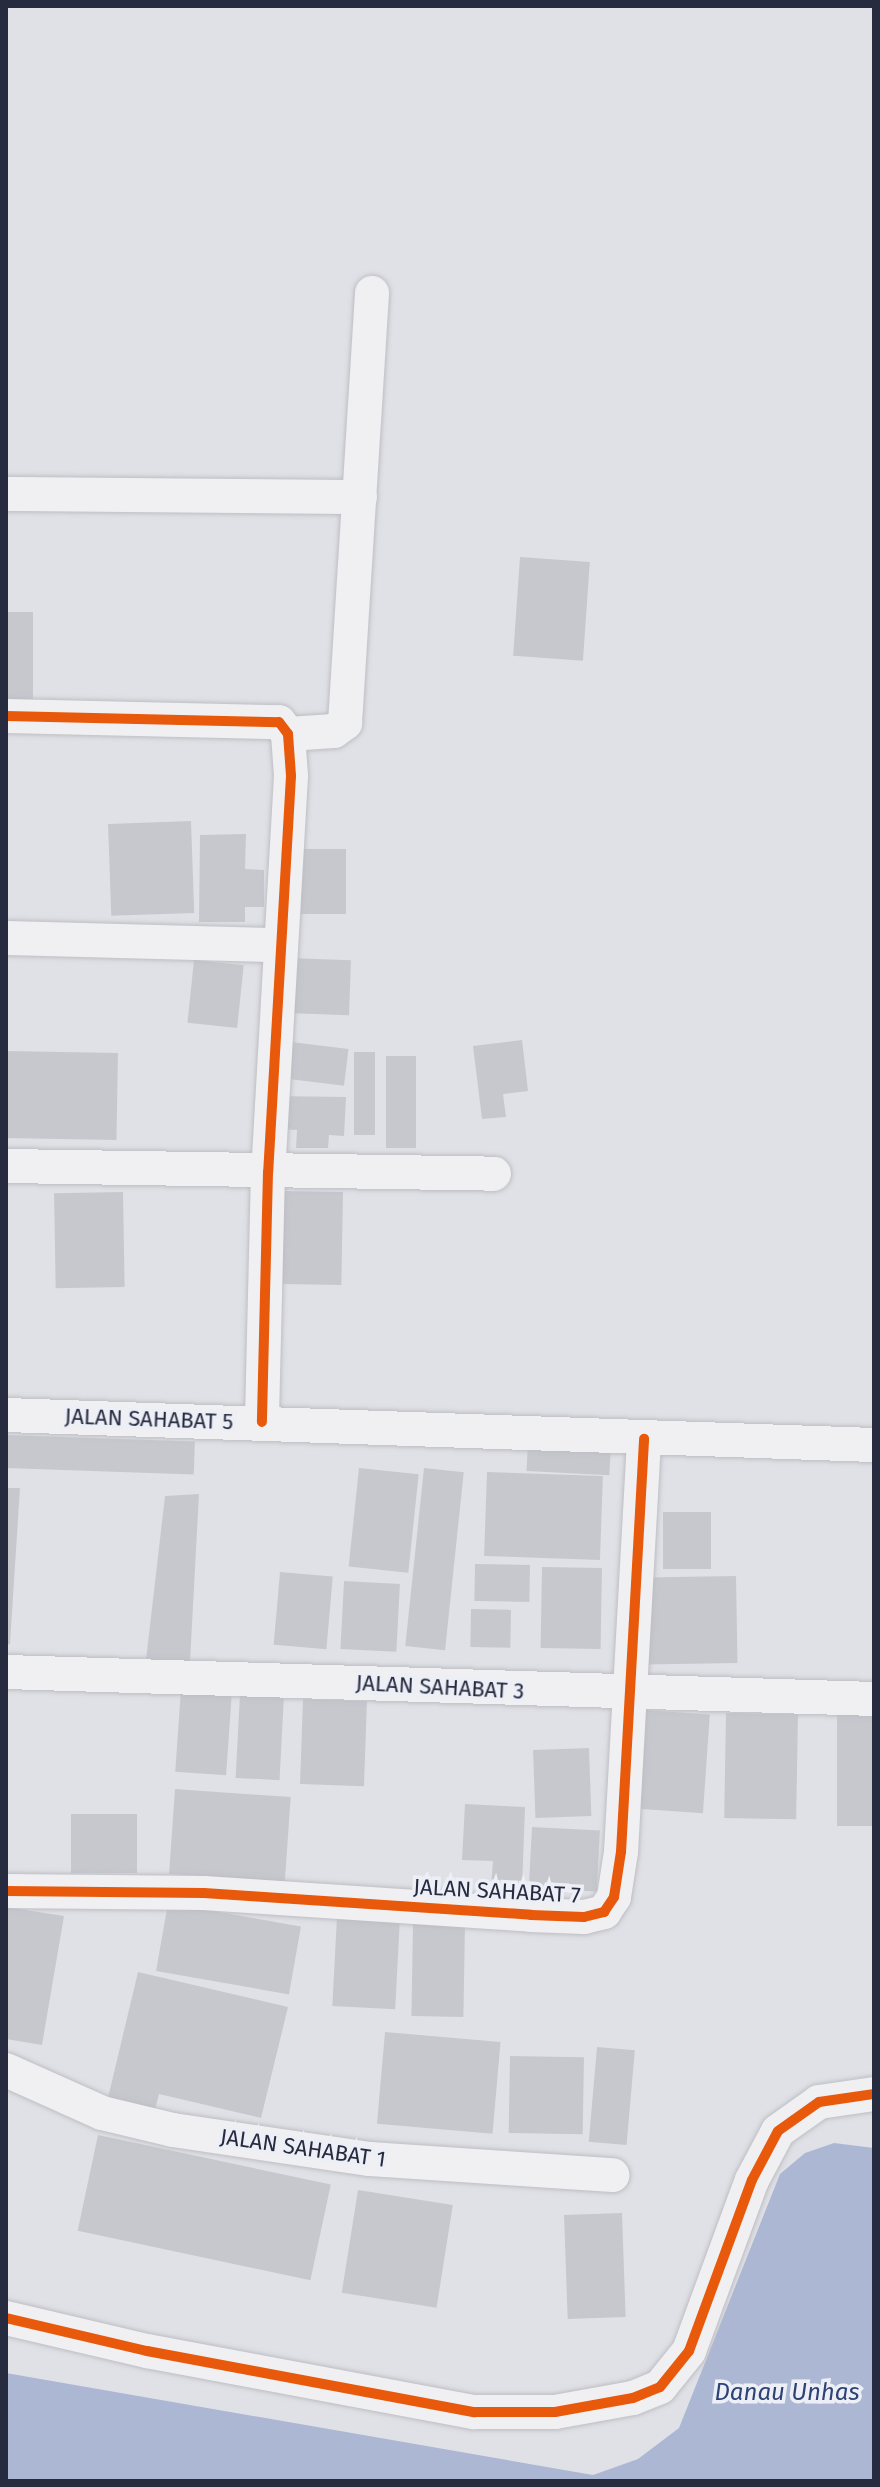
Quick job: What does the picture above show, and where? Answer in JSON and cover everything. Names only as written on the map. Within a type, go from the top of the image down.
[{"type":"street","points":[[288,734],[334,731],[345,723],[372,293]]},
{"type":"street","points":[[6,494],[360,497]]},
{"type":"street","points":[[6,716],[279,722],[288,734],[291,776],[268,1172],[262,1422]]},
{"type":"street","points":[[6,938],[281,945]]},
{"type":"street","points":[[6,1166],[494,1174]]},
{"type":"street","name":"JALAN SAHABAT 5","points":[[6,1415],[874,1445]]},
{"type":"street","name":"JALAN SAHABAT 7","points":[[6,1891],[204,1893],[594,1915],[609,1906],[618,1876],[644,1439]]},
{"type":"street","name":"JALAN SAHABAT 3","points":[[6,1672],[627,1695],[874,1699]]},
{"type":"street","name":"JALAN SAHABAT 1","points":[[6,2070],[112,2117],[173,2130],[370,2159],[612,2175]]},
{"type":"street","points":[[6,2318],[147,2351],[474,2412],[566,2411],[633,2398],[660,2387],[689,2351],[752,2180],[778,2131],[819,2102],[874,2094]]},
{"type":"water","name":"Danau Unhas","points":[[834,2143],[874,2148],[874,2481],[6,2481],[6,2373],[593,2475],[638,2459],[679,2428],[780,2174],[805,2153]]},
{"type":"building","points":[[520,557],[590,562],[583,661],[513,656]]},
{"type":"building","points":[[6,612],[33,612],[33,702],[6,702]]},
{"type":"building","points":[[191,821],[194,913],[111,916],[108,824]]},
{"type":"building","points":[[246,834],[245,869],[264,870],[264,907],[245,907],[245,922],[199,922],[200,835]]},
{"type":"building","points":[[301,849],[346,849],[346,914],[301,914]]},
{"type":"building","points":[[289,958],[351,960],[349,1015],[287,1013]]},
{"type":"building","points":[[194,960],[244,965],[237,1028],[187,1023]]},
{"type":"building","points":[[522,1040],[528,1091],[503,1094],[506,1117],[482,1119],[473,1046]]},
{"type":"building","points":[[283,1041],[349,1049],[344,1086],[278,1078]]},
{"type":"building","points":[[6,1051],[118,1053],[116,1140],[6,1138]]},
{"type":"building","points":[[354,1052],[375,1052],[375,1135],[354,1135]]},
{"type":"building","points":[[386,1056],[416,1056],[416,1148],[386,1148]]},
{"type":"building","points":[[275,1096],[346,1097],[344,1136],[329,1135],[328,1148],[296,1148],[297,1130],[274,1129]]},
{"type":"building","points":[[283,1191],[343,1192],[341,1285],[281,1284]]},
{"type":"building","points":[[123,1192],[125,1287],[56,1288],[54,1193]]},
{"type":"building","points":[[6,1435],[195,1442],[194,1475],[6,1468]]},
{"type":"building","points":[[528,1442],[611,1446],[609,1475],[526,1471]]},
{"type":"building","points":[[359,1468],[419,1474],[408,1573],[349,1566]]},
{"type":"building","points":[[424,1468],[464,1472],[445,1650],[405,1646]]},
{"type":"building","points":[[487,1472],[603,1476],[600,1560],[484,1556]]},
{"type":"building","points":[[6,1488],[20,1488],[10,1644],[6,1645]]},
{"type":"building","points":[[199,1494],[190,1662],[146,1660],[165,1496]]},
{"type":"building","points":[[663,1512],[711,1512],[711,1569],[663,1569]]},
{"type":"building","points":[[475,1564],[530,1565],[529,1602],[474,1601]]},
{"type":"building","points":[[542,1567],[602,1568],[601,1649],[541,1648]]},
{"type":"building","points":[[280,1572],[333,1577],[326,1649],[274,1645]]},
{"type":"building","points":[[736,1576],[738,1663],[645,1665],[643,1578]]},
{"type":"building","points":[[344,1581],[400,1584],[396,1652],[340,1649]]},
{"type":"building","points":[[471,1609],[511,1610],[510,1648],[470,1647]]},
{"type":"building","points":[[181,1689],[232,1693],[226,1775],[175,1772]]},
{"type":"building","points":[[240,1694],[284,1696],[280,1780],[236,1778]]},
{"type":"building","points":[[303,1699],[367,1701],[364,1786],[300,1784]]},
{"type":"building","points":[[645,1710],[710,1715],[703,1813],[638,1809]]},
{"type":"building","points":[[726,1713],[798,1714],[796,1819],[724,1818]]},
{"type":"building","points":[[837,1713],[874,1713],[874,1826],[837,1826]]},
{"type":"building","points":[[589,1748],[591,1816],[535,1818],[533,1750]]},
{"type":"building","points":[[175,1789],[291,1797],[285,1882],[169,1874]]},
{"type":"building","points":[[465,1804],[525,1807],[522,1888],[491,1887],[493,1861],[462,1860]]},
{"type":"building","points":[[71,1814],[137,1814],[137,1873],[71,1873]]},
{"type":"building","points":[[532,1827],[600,1831],[597,1891],[529,1888]]},
{"type":"building","points":[[168,1903],[301,1926],[289,1994],[156,1971]]},
{"type":"building","points":[[6,1907],[64,1916],[42,2045],[6,2039]]},
{"type":"building","points":[[337,1916],[400,1919],[395,2009],[332,2006]]},
{"type":"building","points":[[413,1924],[465,1925],[463,2017],[411,2016]]},
{"type":"building","points":[[138,1972],[288,2007],[261,2118],[159,2094],[154,2113],[107,2102]]},
{"type":"building","points":[[385,2032],[501,2042],[493,2134],[377,2124]]},
{"type":"building","points":[[597,2047],[635,2050],[627,2145],[589,2142]]},
{"type":"building","points":[[510,2056],[584,2057],[583,2134],[509,2133]]},
{"type":"building","points":[[98,2135],[331,2184],[310,2280],[78,2231]]},
{"type":"building","points":[[358,2190],[453,2205],[437,2308],[342,2293]]},
{"type":"building","points":[[622,2213],[626,2317],[568,2319],[564,2215]]},
{"type":"cycle path","points":[[6,716],[279,722],[288,734],[291,776],[268,1172],[262,1422]]},
{"type":"cycle path","points":[[6,1891],[204,1893],[584,1917],[604,1912],[614,1897],[621,1852],[644,1439]]},
{"type":"cycle path","points":[[6,2318],[147,2351],[474,2412],[555,2412],[633,2398],[660,2387],[689,2351],[752,2180],[778,2131],[819,2102],[874,2094]]}]
